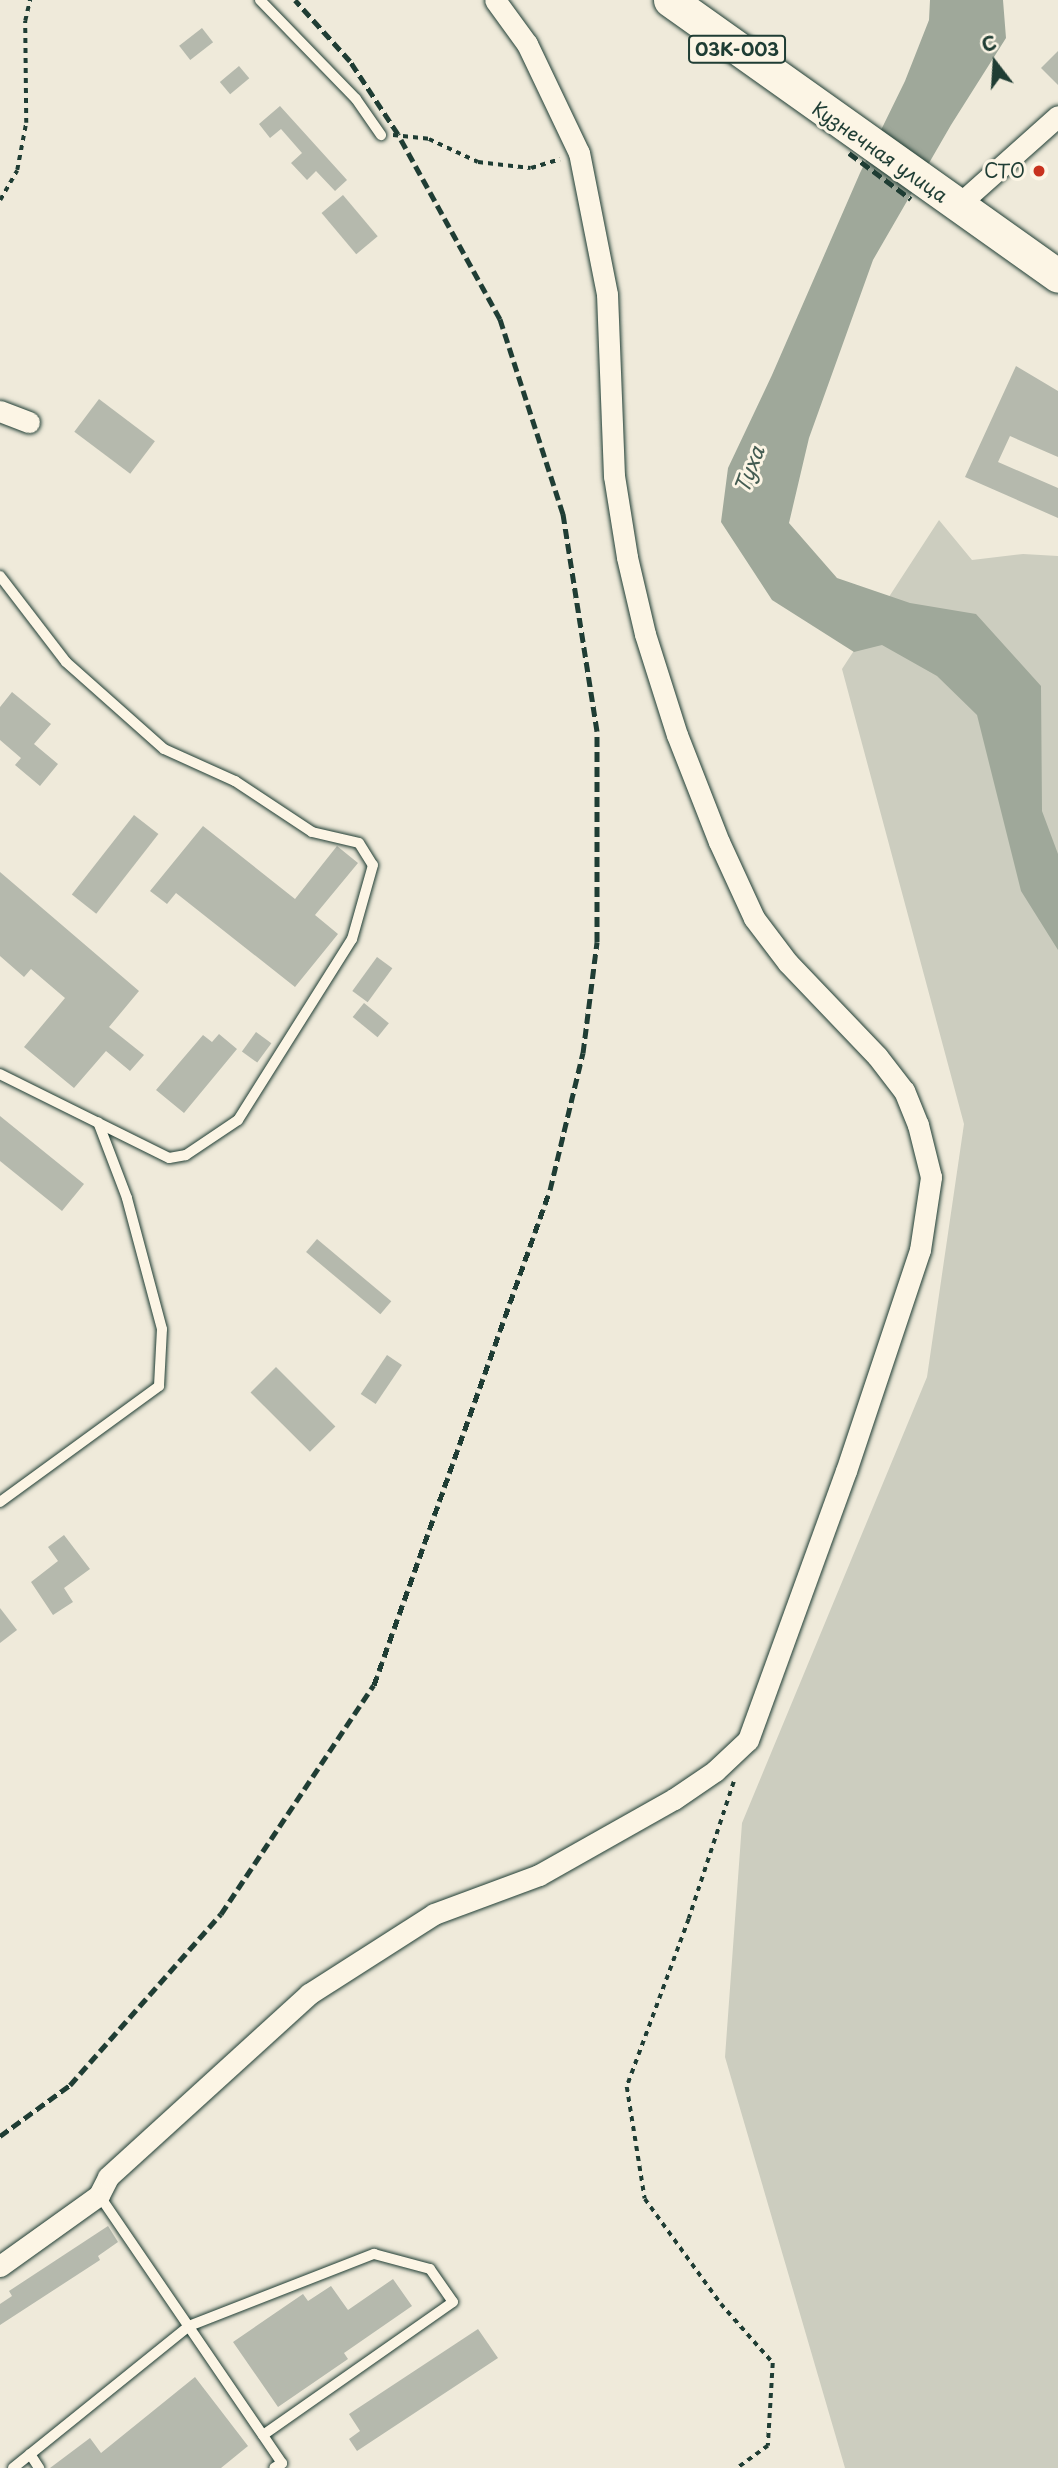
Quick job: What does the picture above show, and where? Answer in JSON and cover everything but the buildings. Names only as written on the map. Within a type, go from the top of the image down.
[{"type":"main road","name":"Кузнечная улица","points":[[670,0],[804,98],[1058,276]]},
{"type":"street","points":[[0,2266],[99,2195],[108,2177],[309,1994],[434,1914],[539,1875],[674,1799],[715,1771],[748,1740],[846,1471],[920,1250],[931,1177],[918,1125],[904,1091],[877,1056],[788,963],[754,918],[719,842],[677,734],[645,634],[627,556],[614,476],[607,294],[579,153],[527,44],[495,0]]},
{"type":"street","name":"Кузнечная улица","points":[[957,206],[1058,116]]},
{"type":"street","points":[[0,411],[29,422]]},
{"type":"lane","points":[[260,0],[356,99],[381,135]]},
{"type":"lane","points":[[0,576],[66,662],[164,749],[235,782],[312,832],[359,843],[373,865],[352,939],[238,1120],[186,1154],[169,1158],[0,1074]]},
{"type":"lane","points":[[0,1502],[159,1386],[162,1329],[127,1198],[98,1122]]},
{"type":"lane","points":[[99,2195],[282,2463],[274,2468]]},
{"type":"lane","points":[[13,2468],[189,2326],[374,2254],[430,2269],[453,2302],[263,2435]]},
{"type":"lane","points":[[30,2454],[40,2468]]},
{"type":"path","points":[[0,200],[17,170],[26,123],[25,21],[30,0]]},
{"type":"path","points":[[381,135],[429,139],[478,162],[531,168],[579,153]]},
{"type":"path","points":[[735,1778],[689,1919],[627,2087],[645,2199],[721,2304],[773,2363],[768,2446],[738,2468]]},
{"type":"shaded area","points":[[939,520],[972,560],[1023,554],[1058,556],[1058,2468],[845,2468],[725,2057],[742,1823],[927,1377],[964,1124],[842,669]]},
{"type":"water","name":"Туха","points":[[930,0],[1003,0],[1006,38],[951,125],[873,260],[809,438],[789,523],[837,578],[910,603],[976,614],[1041,686],[1042,811],[1058,854],[1058,950],[1021,891],[977,715],[937,676],[882,645],[854,652],[772,600],[721,522],[728,468],[772,375],[860,173],[905,81],[929,20]]},
{"type":"railway","points":[[0,2136],[70,2085],[221,1914],[374,1685],[550,1190],[583,1053],[597,942],[597,731],[563,514],[500,319],[398,134],[350,61],[295,0]]},
{"type":"railway","points":[[849,153],[911,199]]},
{"type":"place","name":"СТО","points":[[1039,171]]}]
